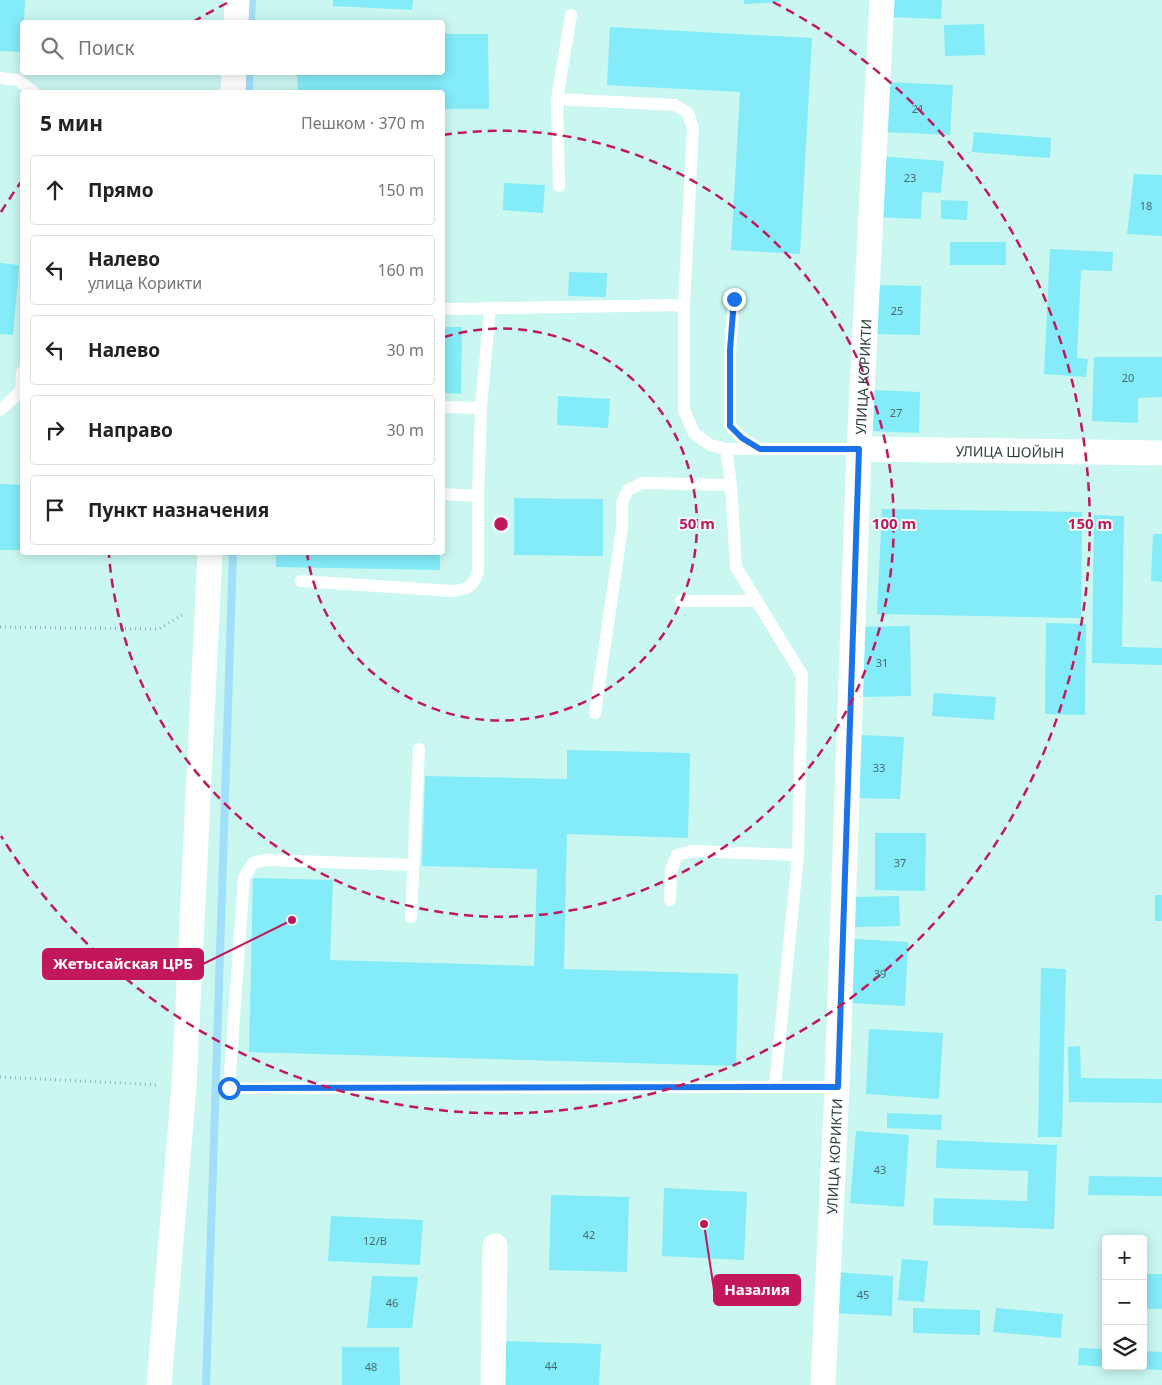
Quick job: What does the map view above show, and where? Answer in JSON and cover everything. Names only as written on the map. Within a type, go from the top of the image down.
[{"type":"street","points":[[236,20],[237,0]]},
{"type":"street","name":"УЛИЦА КОРИКТИ","points":[[823,1385],[838,1087],[859,449],[882,0]]},
{"type":"street","points":[[233,90],[234,75]]},
{"type":"street","name":"УЛИЦА ШОЙЫН","points":[[859,449],[1162,453]]},
{"type":"street","points":[[159,1385],[184,1086],[210,555]]},
{"type":"street","points":[[493,1385],[495,1246]]},
{"type":"lane","points":[[560,186],[557,99],[572,15]]},
{"type":"lane","points":[[0,78],[18,80],[31,90]]},
{"type":"lane","points":[[557,99],[675,105],[688,112],[694,127],[684,305],[684,410],[694,433],[710,445],[726,449],[859,449]]},
{"type":"lane","points":[[734,299],[730,350],[730,426],[742,438],[760,449]]},
{"type":"lane","points":[[445,309],[684,305]]},
{"type":"lane","points":[[302,581],[452,591],[465,590],[474,582],[478,572],[481,408],[490,308]]},
{"type":"lane","points":[[0,410],[20,392]]},
{"type":"lane","points":[[445,407],[481,408]]},
{"type":"lane","points":[[726,449],[731,485],[736,567],[802,675],[798,855],[774,1086]]},
{"type":"lane","points":[[595,713],[622,528],[622,503],[628,490],[642,483],[731,485]]},
{"type":"lane","points":[[445,494],[478,496]]},
{"type":"lane","points":[[681,601],[756,601]]},
{"type":"lane","points":[[410,917],[419,749]]},
{"type":"lane","points":[[670,900],[671,870],[677,855],[692,851],[798,855]]},
{"type":"lane","points":[[413,865],[265,860],[253,863],[244,878],[229,1088],[838,1087]]},
{"type":"path","points":[[0,627],[159,629],[208,599]]},
{"type":"path","points":[[0,1077],[184,1086]]},
{"type":"building","points":[[0,0],[25,0],[24,20],[20,20],[20,52],[0,51]]},
{"type":"building","points":[[333,0],[413,0],[412,10],[333,6]]},
{"type":"building","points":[[744,0],[780,0],[780,2],[744,4]]},
{"type":"building","points":[[887,0],[942,0],[941,19],[887,17]]},
{"type":"building","points":[[984,24],[985,55],[945,56],[944,25]]},
{"type":"building","points":[[610,27],[812,38],[800,254],[731,250],[740,92],[607,85]]},
{"type":"building","points":[[445,34],[488,34],[489,109],[445,109],[445,90],[298,90],[297,75],[445,75]]},
{"type":"building","points":[[885,82],[953,85],[950,135],[883,132]]},
{"type":"building","points":[[974,132],[1051,138],[1050,158],[972,152]]},
{"type":"building","points":[[879,156],[944,161],[941,193],[922,192],[921,219],[875,217]]},
{"type":"building","points":[[1134,174],[1162,175],[1162,236],[1127,234]]},
{"type":"building","points":[[504,183],[545,185],[543,213],[503,210]]},
{"type":"building","points":[[941,200],[968,201],[967,220],[941,219]]},
{"type":"building","points":[[950,242],[1006,242],[1006,265],[950,265]]},
{"type":"building","points":[[1050,249],[1113,252],[1112,271],[1081,270],[1077,358],[1088,359],[1086,377],[1044,374]]},
{"type":"building","points":[[0,263],[19,265],[13,335],[0,334]]},
{"type":"building","points":[[569,272],[607,273],[606,297],[568,296]]},
{"type":"building","points":[[875,285],[921,286],[920,335],[874,334]]},
{"type":"building","points":[[445,327],[462,327],[461,394],[445,393]]},
{"type":"building","points":[[1094,357],[1162,357],[1162,397],[1138,398],[1138,423],[1092,421]]},
{"type":"building","points":[[874,390],[920,392],[919,433],[873,431]]},
{"type":"building","points":[[558,396],[610,399],[608,428],[557,425]]},
{"type":"building","points":[[0,484],[20,485],[20,550],[0,550]]},
{"type":"building","points":[[514,498],[603,499],[603,556],[514,555]]},
{"type":"building","points":[[882,509],[1082,512],[1081,618],[877,614]]},
{"type":"building","points":[[1094,515],[1124,516],[1122,647],[1162,648],[1162,665],[1092,663]]},
{"type":"building","points":[[1153,534],[1162,534],[1162,582],[1151,581]]},
{"type":"building","points":[[276,555],[440,555],[440,570],[276,567]]},
{"type":"building","points":[[1046,623],[1086,624],[1085,715],[1045,714]]},
{"type":"building","points":[[910,626],[911,696],[855,697],[854,627]]},
{"type":"building","points":[[934,693],[996,697],[994,720],[932,716]]},
{"type":"building","points":[[859,735],[904,737],[900,799],[854,798]]},
{"type":"building","points":[[567,750],[690,753],[688,838],[567,834],[564,969],[738,974],[736,1066],[249,1052],[253,878],[333,880],[330,960],[534,966],[537,869],[422,866],[425,776],[567,779]]},
{"type":"building","points":[[875,833],[926,833],[925,891],[875,890]]},
{"type":"building","points":[[1155,895],[1162,895],[1162,921],[1155,921]]},
{"type":"building","points":[[899,896],[900,926],[854,927],[853,897]]},
{"type":"building","points":[[854,939],[908,942],[905,1006],[851,1003]]},
{"type":"building","points":[[1041,968],[1066,969],[1062,1137],[1038,1137]]},
{"type":"building","points":[[869,1029],[943,1033],[939,1099],[866,1094]]},
{"type":"building","points":[[1080,1046],[1081,1078],[1162,1079],[1162,1103],[1069,1102],[1068,1047]]},
{"type":"building","points":[[887,1113],[942,1115],[941,1130],[887,1128]]},
{"type":"building","points":[[856,1131],[909,1135],[904,1207],[850,1203]]},
{"type":"building","points":[[937,1140],[1057,1145],[1054,1229],[933,1225],[934,1198],[1027,1201],[1028,1171],[936,1168]]},
{"type":"building","points":[[1089,1176],[1162,1177],[1162,1196],[1088,1195]]},
{"type":"building","points":[[664,1188],[747,1192],[744,1260],[662,1256]]},
{"type":"building","points":[[551,1195],[629,1197],[627,1272],[549,1270]]},
{"type":"building","points":[[331,1216],[423,1220],[420,1265],[328,1261]]},
{"type":"building","points":[[902,1259],[928,1261],[924,1302],[898,1300]]},
{"type":"building","points":[[834,1272],[893,1276],[892,1316],[833,1313]]},
{"type":"building","points":[[1147,1274],[1162,1274],[1162,1309],[1147,1309]]},
{"type":"building","points":[[372,1276],[418,1277],[412,1328],[367,1328]]},
{"type":"building","points":[[913,1308],[980,1310],[980,1335],[913,1333]]},
{"type":"building","points":[[996,1308],[1063,1314],[1061,1338],[993,1332]]},
{"type":"building","points":[[502,1341],[601,1344],[599,1385],[500,1385]]},
{"type":"building","points":[[342,1347],[399,1347],[400,1385],[342,1385]]},
{"type":"building","points":[[1079,1348],[1102,1349],[1102,1367],[1078,1365]]},
{"type":"building","points":[[1147,1351],[1162,1352],[1162,1370],[1147,1369]]},
{"type":"waterway","points":[[251,20],[252,0]]},
{"type":"waterway","points":[[249,75],[249,90]]},
{"type":"waterway","points":[[206,1385],[233,555]]},
{"type":"place","name":"Жетысайская ЦРБ","points":[[292,920]]},
{"type":"place","name":"Назалия","points":[[704,1224]]},
{"type":"route","points":[[229,1088],[838,1087],[859,449],[760,449],[742,438],[730,426],[730,350],[734,299]]}]
